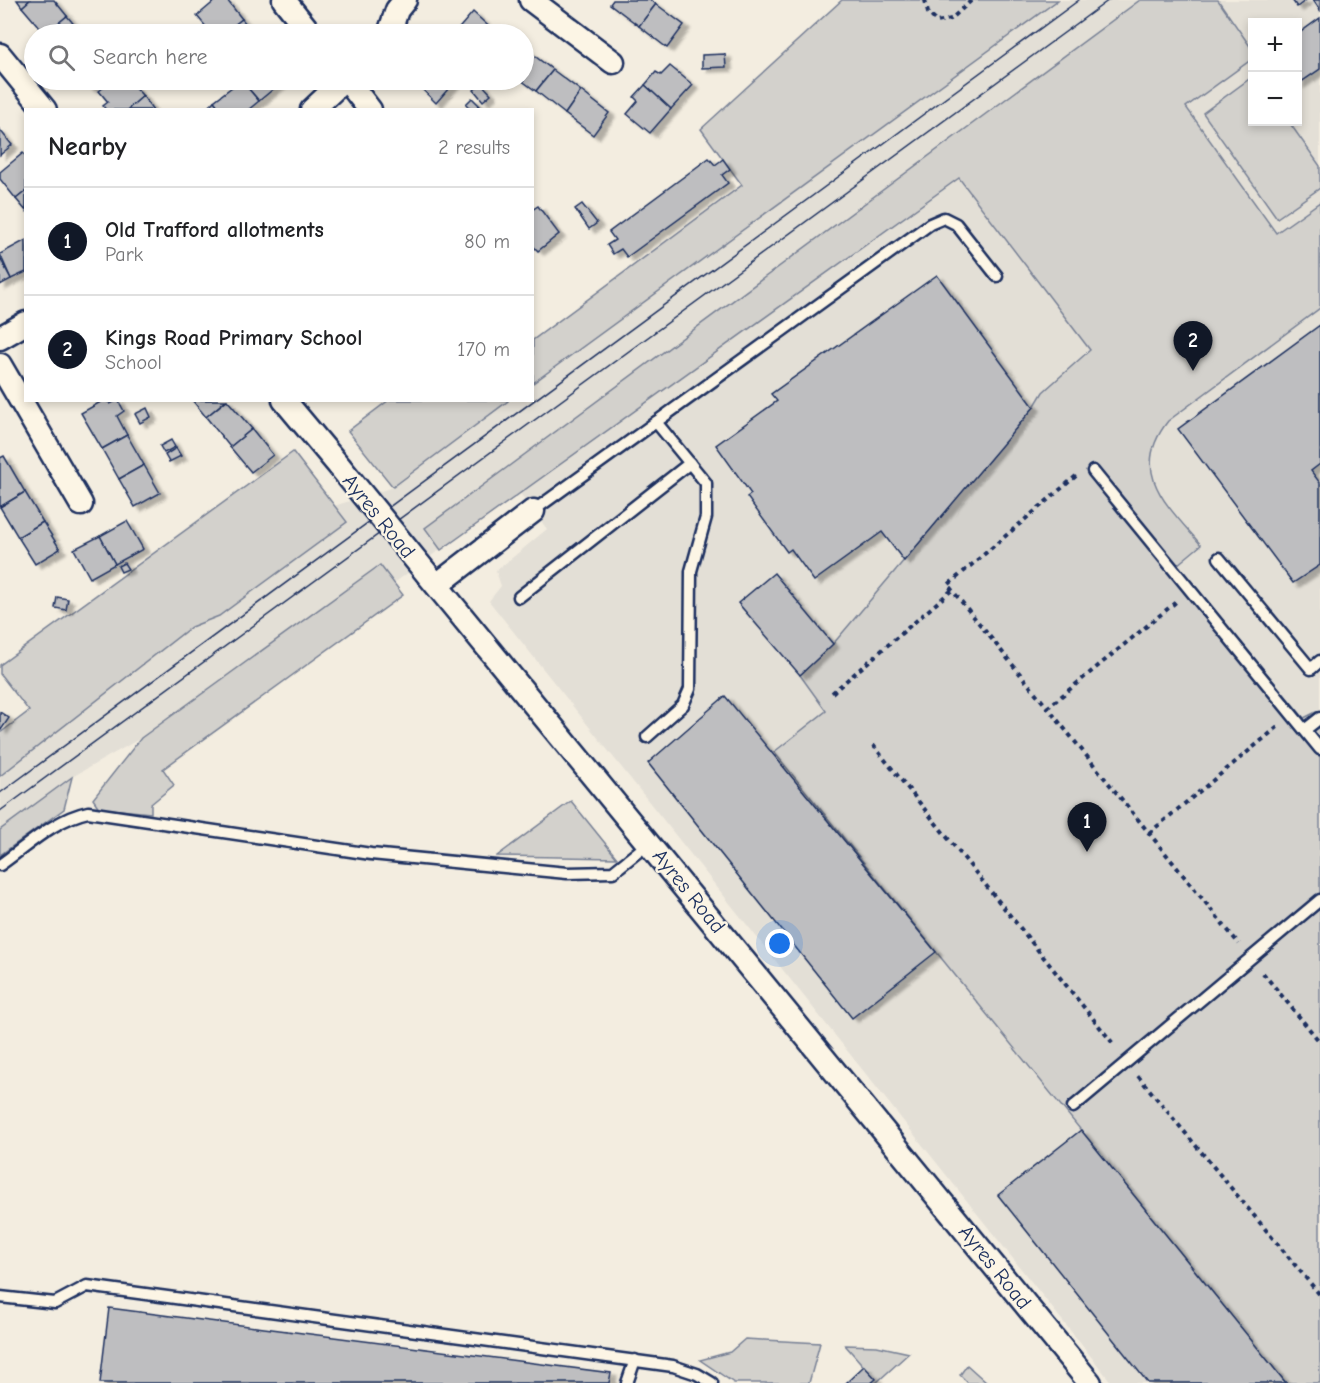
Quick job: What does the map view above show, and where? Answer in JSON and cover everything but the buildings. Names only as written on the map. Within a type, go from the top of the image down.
[{"type":"street","points":[[284,0],[303,24]]},
{"type":"street","points":[[392,24],[397,10],[405,0]]},
{"type":"street","points":[[531,0],[613,62]]},
{"type":"street","points":[[0,54],[24,84]]},
{"type":"street","points":[[29,90],[43,108]]},
{"type":"street","points":[[314,108],[334,90]]},
{"type":"street","points":[[353,90],[368,108]]},
{"type":"street","points":[[0,338],[24,324]]},
{"type":"street","points":[[0,366],[81,504]]},
{"type":"street","name":"Ayres Road","points":[[286,402],[650,843],[1090,1383]]},
{"type":"street","points":[[433,580],[533,511]]},
{"type":"lane","points":[[533,511],[937,221],[944,218],[956,224],[997,276]]},
{"type":"lane","points":[[647,736],[683,705],[690,688],[691,571],[706,517],[706,483],[656,422]]},
{"type":"lane","points":[[519,597],[690,464]]},
{"type":"lane","points":[[1093,471],[1306,729],[1320,749]]},
{"type":"lane","points":[[1219,558],[1311,669],[1320,661]]},
{"type":"lane","points":[[1306,729],[1320,718]]},
{"type":"lane","points":[[0,865],[58,824],[88,812],[383,855],[567,873],[612,872],[650,843]]},
{"type":"lane","points":[[1073,1107],[1126,1060],[1320,900]]},
{"type":"lane","points":[[0,1297],[55,1303],[87,1286],[673,1365],[712,1383]]},
{"type":"lane","points":[[627,1383],[635,1360]]},
{"type":"path","points":[[925,0],[928,13],[937,22],[951,19],[972,0]]},
{"type":"path","points":[[1093,471],[1084,469],[948,585],[1320,1042]]},
{"type":"path","points":[[832,693],[952,590]]},
{"type":"path","points":[[1047,708],[1191,590]]},
{"type":"path","points":[[1149,833],[1293,714]]},
{"type":"path","points":[[873,745],[1126,1060],[1320,1295]]},
{"type":"shaded area","points":[[842,0],[1058,0],[534,382],[534,339],[742,185],[701,129]]},
{"type":"shaded area","points":[[1058,0],[1320,0],[1320,710],[1305,718],[1038,398],[1034,407],[833,644],[800,674],[826,711],[774,752],[1286,1383],[1112,1383],[489,601],[501,586],[496,571],[547,529],[519,492],[394,583],[141,738],[72,777],[0,830],[0,733],[334,506],[393,487],[507,402],[534,402],[534,382]]},
{"type":"shaded area","points":[[1140,0],[1218,0],[1248,43],[1248,62],[1186,107],[1276,233],[1320,202],[1320,308],[1168,421],[1157,439],[1152,456],[1152,472],[1165,502],[1201,545],[1177,565],[1304,718],[1320,710],[1320,1383],[1286,1383],[774,752],[826,711],[800,675],[833,644],[1034,407],[1043,392],[1090,350],[959,178],[441,550],[425,528]]},
{"type":"shaded area","points":[[1248,80],[1248,126],[1292,126],[1320,166],[1320,188],[1277,218],[1203,113]]},
{"type":"shaded area","points":[[386,402],[507,402],[393,487],[348,431]]},
{"type":"shaded area","points":[[293,452],[347,522],[219,616],[191,627],[0,776],[0,733],[29,711],[0,674],[0,665]]},
{"type":"shaded area","points":[[380,565],[403,595],[163,769],[174,785],[151,804],[151,813],[99,808],[93,799],[141,738]]},
{"type":"shaded area","points":[[72,777],[64,809],[0,855],[0,830]]},
{"type":"shaded area","points":[[571,801],[617,858],[497,856]]},
{"type":"shaded area","points":[[745,1339],[820,1343],[809,1383],[734,1383],[700,1360],[730,1352]]},
{"type":"shaded area","points":[[845,1345],[877,1346],[909,1353],[876,1383],[871,1383],[875,1379]]},
{"type":"shaded area","points":[[967,1365],[987,1383],[968,1383],[960,1375]]},
{"type":"tram line","points":[[534,401],[1079,0]]},
{"type":"tram line","points":[[0,811],[1109,0]]},
{"type":"tram line","points":[[0,793],[532,402]]},
{"type":"place","name":"Kings Road Primary School","points":[[1193,371]]},
{"type":"place","name":"Old Trafford allotments","points":[[1087,852]]}]
